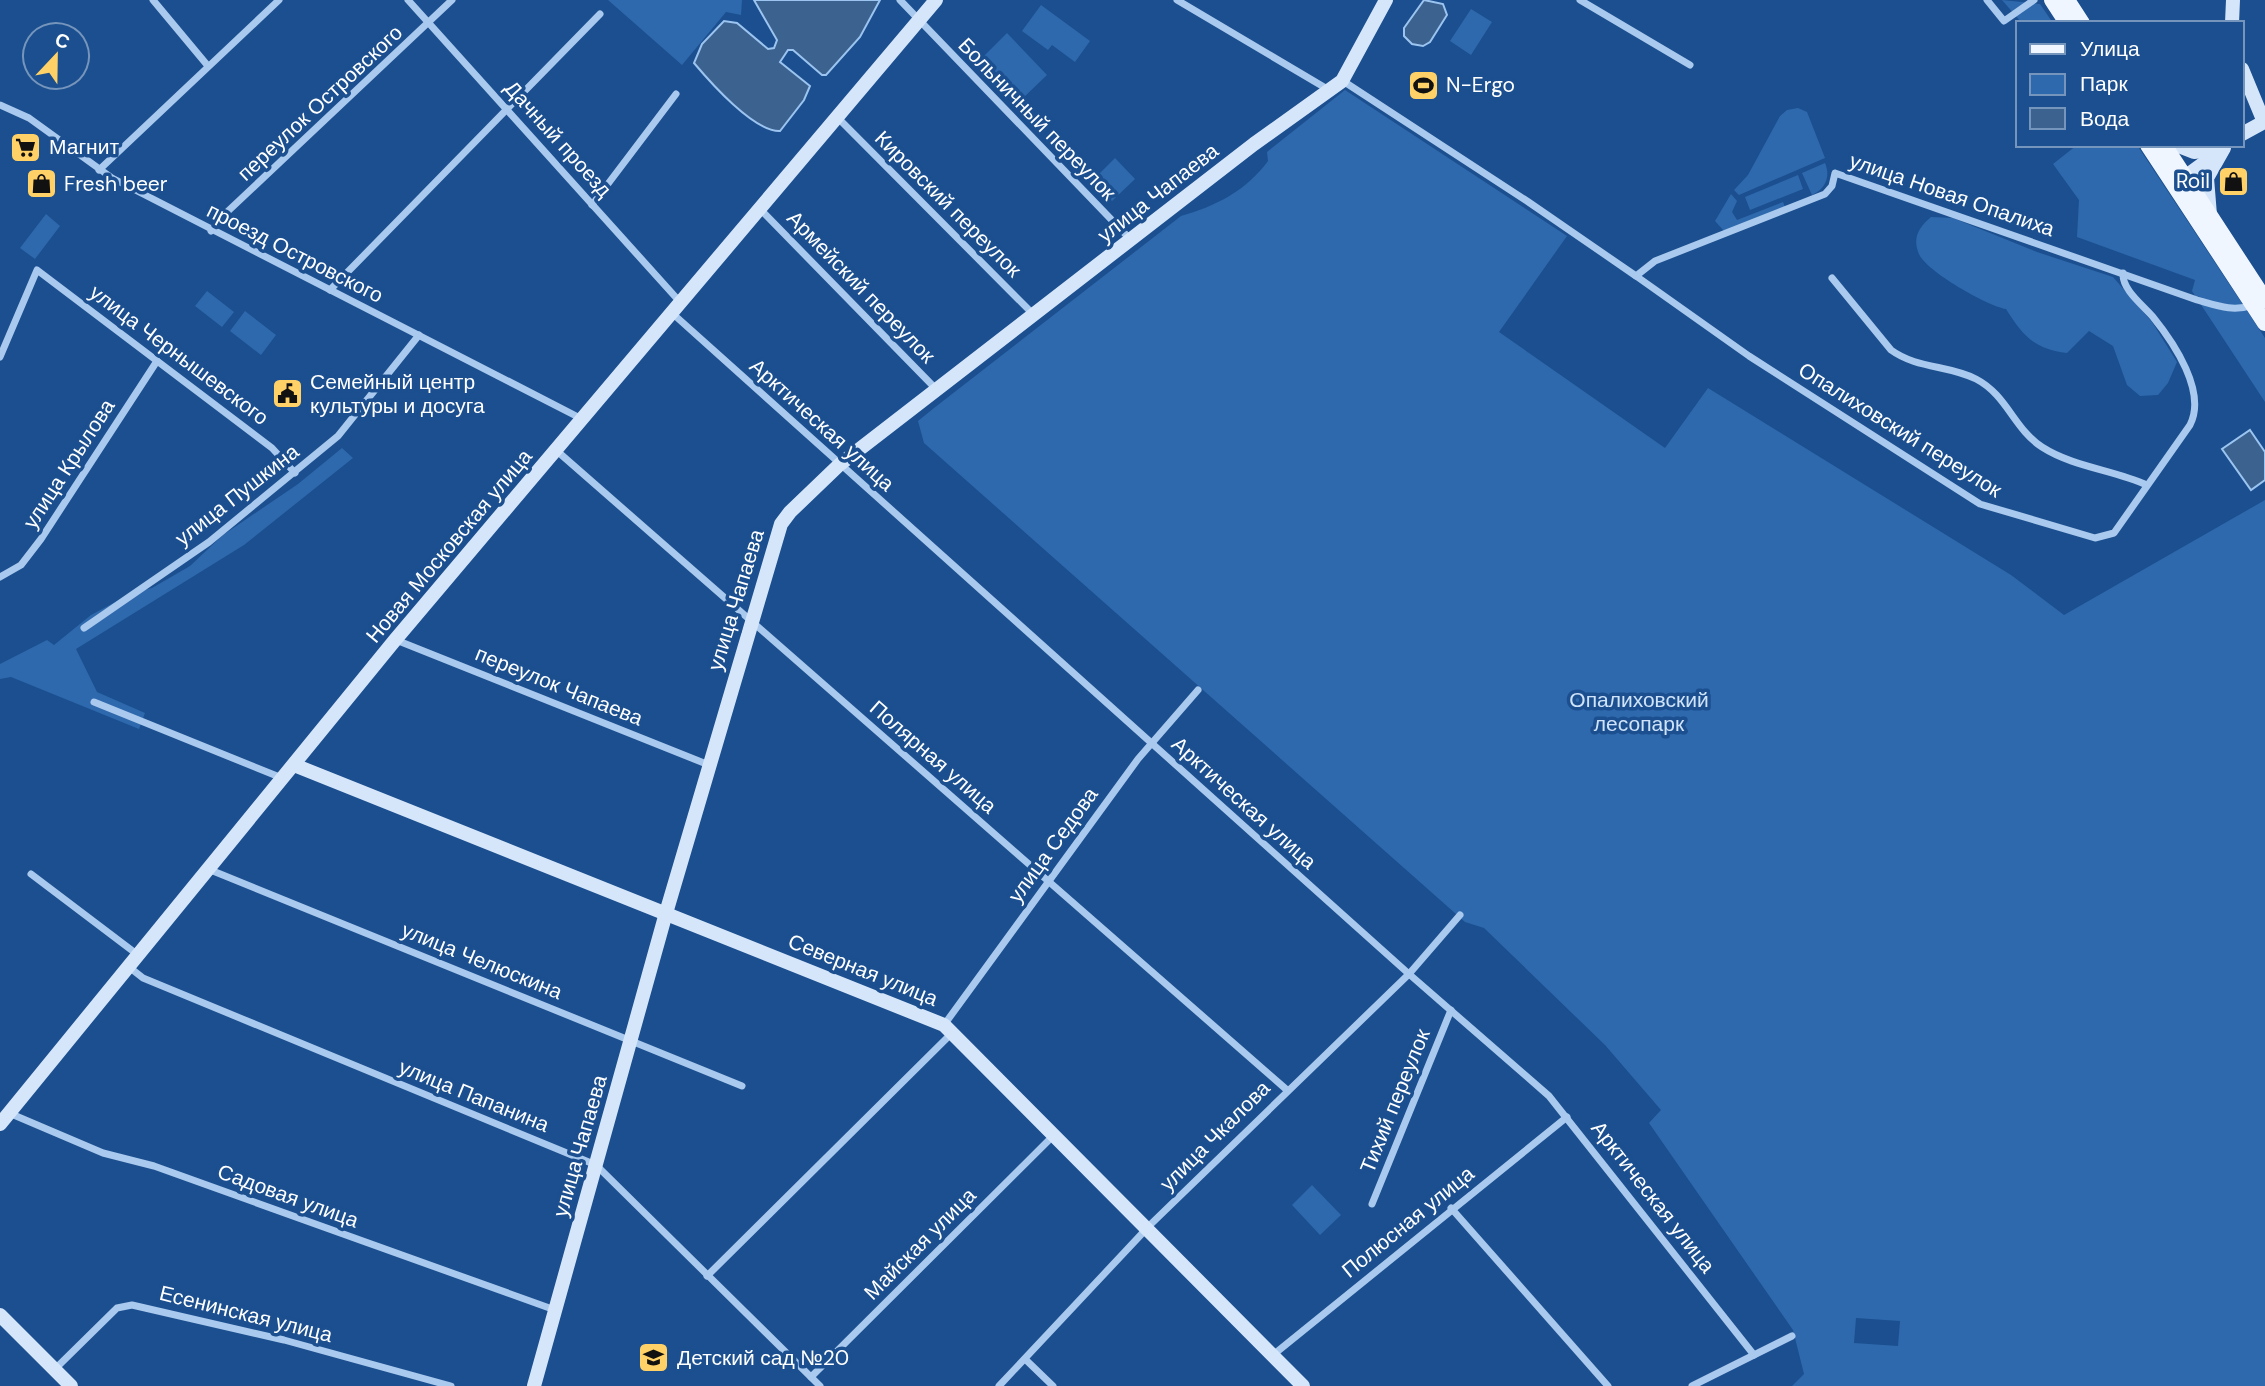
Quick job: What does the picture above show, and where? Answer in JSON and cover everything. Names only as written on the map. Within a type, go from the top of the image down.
[{"type":"main road","points":[[2052,0],[2066,21]]},
{"type":"main road","points":[[2067,0],[2081,21]]},
{"type":"main road","points":[[2149,147],[2211,216],[2260,302],[2265,323]]},
{"type":"main road","points":[[2165,147],[2179,181],[2260,302]]},
{"type":"street","points":[[153,0],[208,66]]},
{"type":"street","points":[[99,170],[279,0]]},
{"type":"street","name":"Дачный проезд","points":[[408,0],[592,205],[676,308]]},
{"type":"street","name":"переулок Островского","points":[[211,231],[226,213],[452,0]]},
{"type":"street","name":"Больничный переулок","points":[[900,0],[918,22],[1132,241]]},
{"type":"street","name":"Новая Московская улица","points":[[5,1119],[395,640],[936,0]]},
{"type":"street","points":[[1177,0],[1329,90]]},
{"type":"street","points":[[1580,0],[1690,65]]},
{"type":"street","points":[[1987,0],[2004,21],[2034,0]]},
{"type":"street","points":[[2232,21],[2233,0]]},
{"type":"street","name":"улица Чапаева","points":[[534,1386],[666,913],[781,524],[839,465],[1342,81],[1381,2]]},
{"type":"street","points":[[330,290],[600,14]]},
{"type":"street","points":[[2244,74],[2264,122],[2244,133]]},
{"type":"street","points":[[1342,81],[1527,201],[1636,276]]},
{"type":"street","points":[[592,205],[676,94]]},
{"type":"street","name":"проезд Островского","points":[[0,105],[29,118],[99,170],[211,231],[583,420]]},
{"type":"street","name":"Кировский переулок","points":[[837,117],[1035,316]]},
{"type":"street","points":[[2183,147],[2204,153],[2225,147]]},
{"type":"street","points":[[2179,181],[2225,147]]},
{"type":"street","points":[[2211,216],[2207,178],[2225,147]]},
{"type":"street","name":"улица Новая Опалиха","points":[[1636,276],[1655,261],[1825,194],[1832,186],[1835,173],[2228,309],[2241,310],[2260,302]]},
{"type":"street","name":"Армейский переулок","points":[[760,209],[937,390]]},
{"type":"street","name":"улица Чернышевского","points":[[0,358],[37,270],[272,447],[295,473]]},
{"type":"street","name":"Опалиховский переулок","points":[[1636,276],[1749,356],[1990,509],[2085,536],[2105,537],[2114,533],[2190,425],[2196,407],[2195,393],[2171,344],[2127,288],[2123,273]]},
{"type":"street","points":[[1832,278],[1891,350],[1915,363],[1962,373],[1994,390],[2030,437],[2060,457],[2125,475],[2147,485]]},
{"type":"street","name":"Арктическая улица","points":[[676,308],[839,465],[1528,1077],[1567,1117],[1754,1355]]},
{"type":"street","name":"улица Пушкина","points":[[84,628],[209,542],[338,436],[419,335]]},
{"type":"street","name":"улица Крылова","points":[[0,577],[21,565],[41,539],[157,361]]},
{"type":"street","name":"Полярная улица","points":[[557,451],[1287,1090]]},
{"type":"street","name":"переулок Чапаева","points":[[395,640],[709,765]]},
{"type":"street","name":"улица Седова","points":[[707,1276],[948,1029],[1049,881],[1152,743],[1198,691]]},
{"type":"street","points":[[94,702],[282,778]]},
{"type":"street","name":"Северная улица","points":[[294,765],[948,1029],[1303,1386]]},
{"type":"street","name":"улица Челюскина","points":[[208,869],[742,1086]]},
{"type":"street","name":"улица Папанина","points":[[31,874],[134,961],[143,978],[596,1165],[820,1386]]},
{"type":"street","name":"улица Чкалова","points":[[999,1386],[1145,1230],[1409,974],[1460,915]]},
{"type":"street","name":"Тихий переулок","points":[[1373,1204],[1451,1010]]},
{"type":"street","name":"Полюсная улица","points":[[1272,1355],[1567,1117]]},
{"type":"street","name":"Садовая улица","points":[[5,1119],[103,1153],[154,1166],[556,1311]]},
{"type":"street","name":"Майская улица","points":[[811,1377],[1053,1136]]},
{"type":"street","points":[[1451,1208],[1608,1386]]},
{"type":"street","name":"Есенинская улица","points":[[55,1370],[117,1308],[132,1304],[285,1340],[451,1386]]},
{"type":"street","points":[[0,1315],[71,1386]]},
{"type":"street","points":[[1692,1386],[1792,1336]]},
{"type":"street","points":[[1026,1359],[1053,1386]]},
{"type":"green space","points":[[608,0],[742,0],[741,15],[726,12],[682,65]]},
{"type":"green space","points":[[2002,0],[2040,4],[2052,21],[2020,21]]},
{"type":"green space","points":[[1041,5],[1090,41],[1075,62],[1052,45],[1048,50],[1022,31]]},
{"type":"green space","points":[[1471,9],[1492,22],[1471,55],[1450,41]]},
{"type":"green space","points":[[1007,33],[1047,75],[1022,99],[982,58]]},
{"type":"green space","name":"Опалиховский лесопарк","points":[[1345,90],[1567,236],[1499,332],[1665,448],[1708,388],[2011,575],[2064,615],[2265,500],[2265,1386],[1792,1386],[1804,1374],[1793,1330],[1649,1123],[1661,1110],[1605,1045],[1484,928],[1465,922],[924,443],[918,421],[1181,216],[1218,202],[1240,189],[1268,161],[1267,152]],"holes":[[[1856,1318],[1900,1321],[1898,1346],[1854,1343]]]},
{"type":"green space","points":[[1798,108],[1807,112],[1825,158],[1739,195],[1734,190],[1748,175],[1780,116],[1787,110]]},
{"type":"green space","points":[[2074,147],[2138,147],[2265,338],[2265,402],[2192,291],[2195,280],[2077,237],[2079,200],[2053,164]]},
{"type":"green space","points":[[1115,158],[1135,179],[1112,201],[1092,181]]},
{"type":"green space","points":[[1825,163],[1826,182],[1812,195],[1802,173]]},
{"type":"green space","points":[[1798,175],[1803,189],[1750,210],[1745,197]]},
{"type":"green space","points":[[1731,194],[1737,201],[1732,212],[1737,220],[1783,202],[1785,207],[1724,231],[1715,221]]},
{"type":"green space","points":[[46,214],[60,226],[35,259],[20,248]]},
{"type":"green space","points":[[1931,217],[1953,218],[2037,252],[2113,277],[2152,322],[2177,362],[2168,383],[2158,395],[2140,396],[2127,385],[2113,346],[2089,331],[2067,353],[2046,348],[2030,340],[2006,309],[1985,302],[1958,287],[1924,261],[1916,243],[1920,229]]},
{"type":"green space","points":[[207,291],[234,312],[222,327],[195,306]]},
{"type":"green space","points":[[245,311],[276,335],[261,355],[230,331]]},
{"type":"green space","points":[[342,448],[353,458],[244,545],[76,649],[97,692],[145,713],[139,729],[11,677],[0,679],[0,664],[47,640],[54,645],[91,615],[132,593],[152,588],[190,566],[223,535],[298,484]]},
{"type":"green space","points":[[1312,1185],[1341,1215],[1320,1235],[1292,1205]]},
{"type":"water","points":[[754,0],[880,0],[860,37],[826,75],[822,75],[793,50],[788,50],[780,62],[810,86],[804,100],[780,131],[769,129],[746,115],[721,93],[694,63],[702,44],[724,21],[737,23],[768,49],[774,48],[777,40]]},
{"type":"water","points":[[1424,0],[1443,4],[1447,15],[1430,42],[1423,46],[1412,44],[1404,36],[1404,28]]},
{"type":"water","points":[[2250,430],[2265,452],[2265,480],[2251,490],[2222,449]]},
{"type":"place","name":"N-Ergo","points":[[1423,85]]},
{"type":"place","name":"Магнит","points":[[26,147]]},
{"type":"place","name":"Roil","points":[[2233,181]]},
{"type":"place","name":"Fresh beer","points":[[41,184]]},
{"type":"place","name":"Семейный центр культуры и досуга","points":[[287,394]]},
{"type":"place","name":"Детский сад №20","points":[[654,1358]]}]
